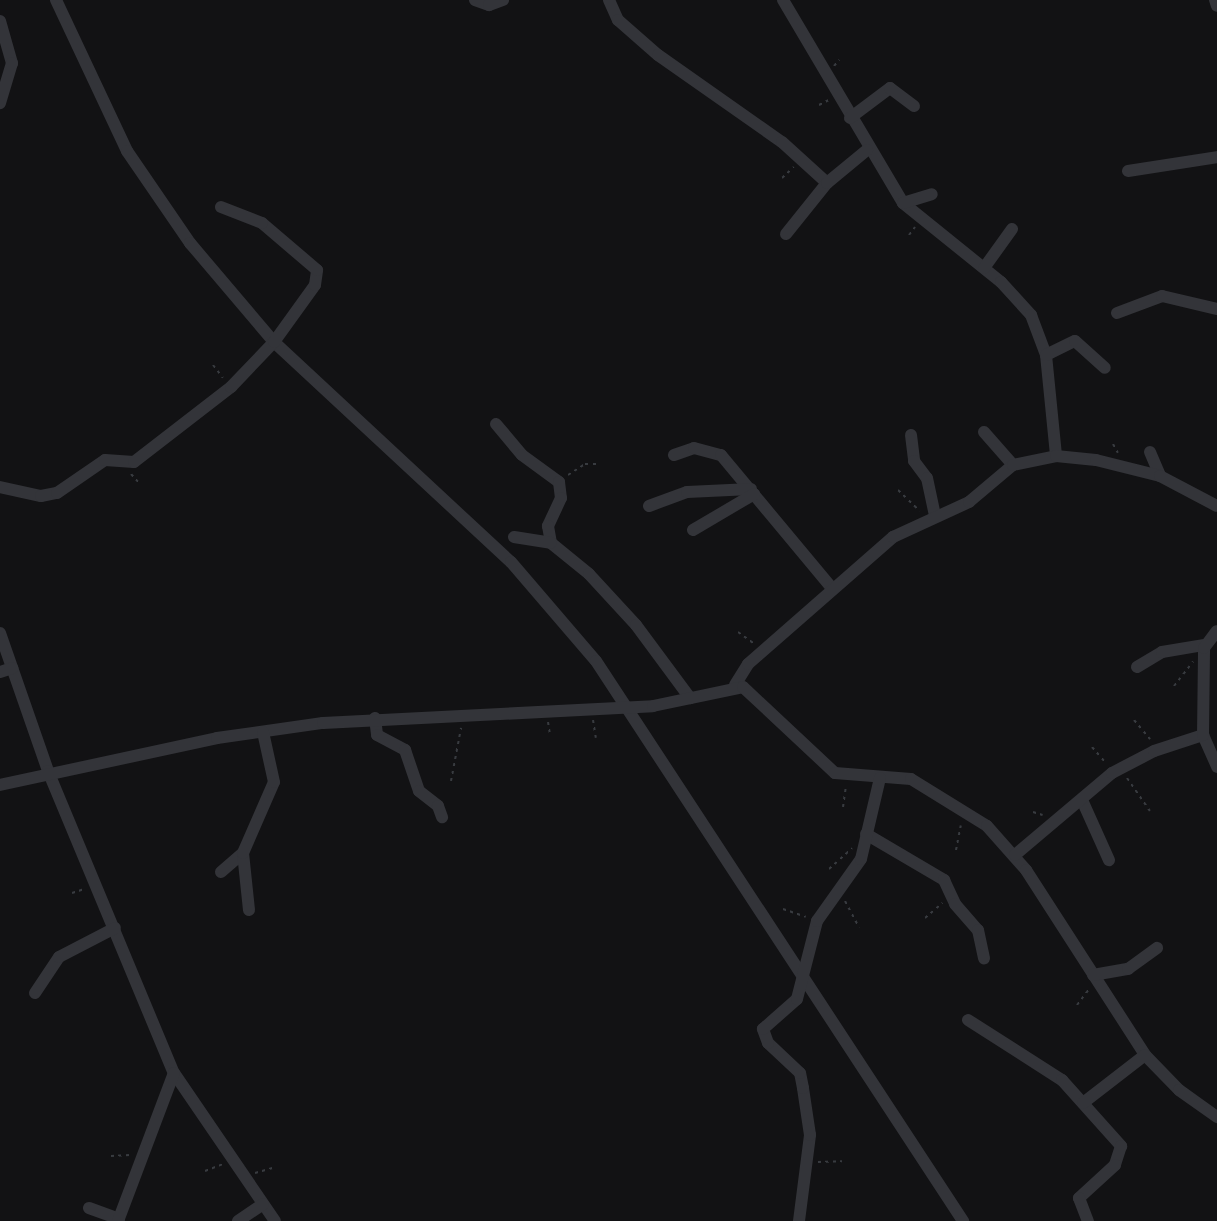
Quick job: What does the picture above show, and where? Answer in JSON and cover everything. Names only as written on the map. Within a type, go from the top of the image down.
[{"type":"street","points":[[56,0],[127,151],[190,243],[274,342],[512,562],[629,708],[963,1221]]},
{"type":"street","points":[[475,0],[489,5],[503,0]]},
{"type":"street","points":[[609,0],[618,20],[658,55],[782,142],[827,183]]},
{"type":"street","points":[[783,0],[867,150],[903,203],[984,268],[1031,315],[1046,355],[1056,456]]},
{"type":"street","points":[[1215,0],[1217,6]]},
{"type":"street","points":[[0,21],[12,63],[0,103]]},
{"type":"street","points":[[850,117],[890,88],[914,106]]},
{"type":"street","points":[[786,234],[827,183],[867,150]]},
{"type":"street","points":[[1128,171],[1217,157]]},
{"type":"street","points":[[903,203],[932,194]]},
{"type":"street","points":[[0,487],[41,496],[57,494],[105,460],[129,465],[231,387],[274,342],[315,285],[317,270],[262,223],[221,207]]},
{"type":"street","points":[[984,268],[1012,229]]},
{"type":"street","points":[[1117,313],[1162,296],[1217,309]]},
{"type":"street","points":[[1046,355],[1075,341],[1105,368]]},
{"type":"street","points":[[496,423],[522,455],[559,482],[561,498],[548,526],[551,543]]},
{"type":"street","points":[[984,432],[1013,465]]},
{"type":"street","points":[[911,435],[914,461],[927,478],[931,516]]},
{"type":"street","points":[[674,455],[709,448],[752,492],[831,587]]},
{"type":"street","points":[[1150,452],[1160,476]]},
{"type":"street","points":[[0,785],[48,771],[263,732],[375,718],[629,708],[690,698],[735,685],[763,650],[831,587],[931,516],[969,502],[1013,465],[1056,456],[1160,476],[1217,506]]},
{"type":"street","points":[[649,506],[687,492],[752,492]]},
{"type":"street","points":[[693,530],[752,492]]},
{"type":"street","points":[[514,537],[551,543],[589,574],[628,616],[690,698]]},
{"type":"street","points":[[1217,631],[1204,650],[1203,735],[1217,767]]},
{"type":"street","points":[[0,633],[6,670],[116,928],[174,1073],[231,1160],[275,1221]]},
{"type":"street","points":[[1137,668],[1162,652],[1204,650]]},
{"type":"street","points":[[735,685],[751,692],[820,764],[848,776],[880,778],[928,786],[969,812],[1015,855],[1145,1055],[1179,1090],[1217,1117]]},
{"type":"street","points":[[375,718],[377,735],[405,750],[419,791],[438,806],[442,817]]},
{"type":"street","points":[[221,872],[243,853],[274,782],[263,732]]},
{"type":"street","points":[[1015,855],[1116,771],[1154,751],[1203,735]]},
{"type":"street","points":[[800,1221],[810,1135],[800,1073],[768,1043],[764,1029],[797,999],[817,921],[837,892],[851,878],[865,840],[880,778]]},
{"type":"street","points":[[1082,800],[1109,860]]},
{"type":"street","points":[[865,840],[936,874],[978,930],[984,958]]},
{"type":"street","points":[[243,853],[249,910]]},
{"type":"street","points":[[35,993],[59,957],[116,928]]},
{"type":"street","points":[[1097,981],[1128,969],[1157,948]]},
{"type":"street","points":[[968,1020],[1062,1080],[1123,1153],[1080,1194],[1088,1221]]},
{"type":"street","points":[[1083,1103],[1145,1055]]},
{"type":"street","points":[[88,1209],[119,1220],[174,1073]]},
{"type":"street","points":[[238,1221],[263,1204]]},
{"type":"path","points":[[213,365],[231,387]]},
{"type":"path","points":[[559,482],[577,467],[599,464]]},
{"type":"path","points":[[898,490],[931,516]]},
{"type":"path","points":[[738,632],[763,650]]},
{"type":"path","points":[[1174,686],[1189,665],[1204,650]]},
{"type":"path","points":[[591,709],[596,738]]},
{"type":"path","points":[[451,781],[461,713]]},
{"type":"path","points":[[1134,720],[1154,751]]},
{"type":"path","points":[[1092,747],[1150,811]]},
{"type":"path","points":[[843,807],[848,776]]},
{"type":"path","points":[[956,850],[969,812]]},
{"type":"path","points":[[829,869],[849,849],[865,840]]},
{"type":"path","points":[[837,892],[859,927]]},
{"type":"path","points":[[925,918],[951,896]]},
{"type":"path","points":[[783,909],[817,921]]},
{"type":"path","points":[[1077,1005],[1097,981]]},
{"type":"path","points":[[111,1156],[142,1154]]},
{"type":"path","points":[[205,1171],[231,1160]]},
{"type":"path","points":[[806,1163],[842,1161]]},
{"type":"path","points":[[246,1181],[264,1167],[273,1168]]}]
